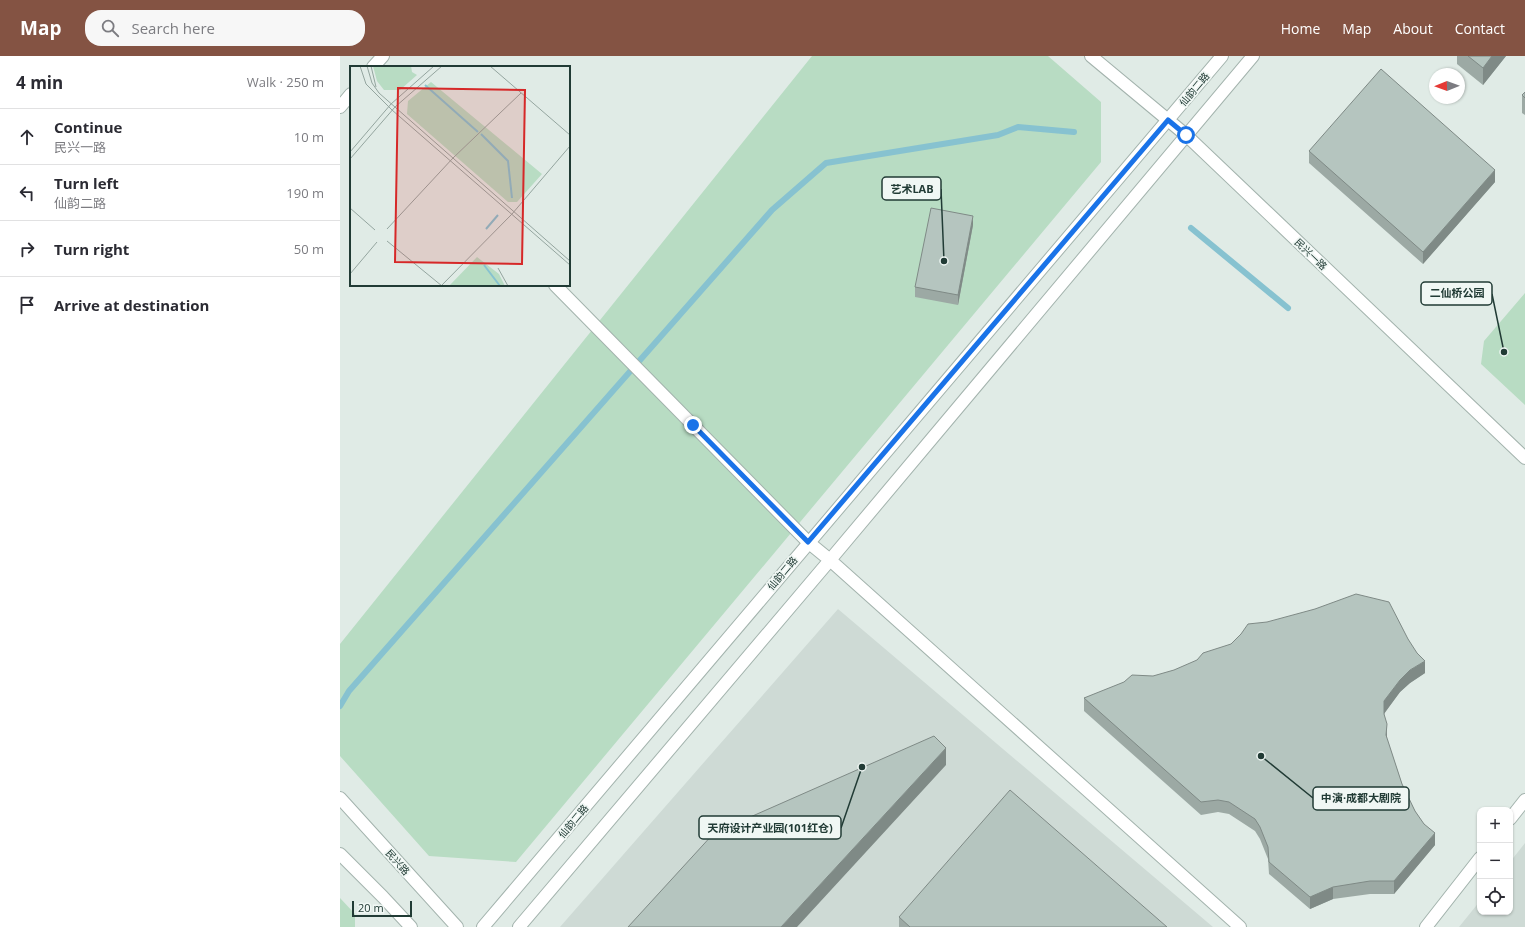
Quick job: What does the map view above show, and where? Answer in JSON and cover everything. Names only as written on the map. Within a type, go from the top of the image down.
[{"type":"street","points":[[374,66],[382,56]]},
{"type":"street","name":"民兴一路","points":[[1091,56],[1186,135],[1525,458]]},
{"type":"street","name":"仙韵二路","points":[[483,927],[808,542],[1222,56]]},
{"type":"street","points":[[519,927],[830,560],[1253,56]]},
{"type":"street","points":[[340,107],[350,95]]},
{"type":"street","points":[[556,286],[808,542],[1240,927]]},
{"type":"street","name":"民兴路","points":[[340,798],[456,927]]},
{"type":"street","points":[[1513,815],[1525,800]]},
{"type":"street","points":[[340,854],[411,927]]},
{"type":"street","points":[[1426,927],[1477,862]]},
{"type":"shaded area","points":[[838,609],[1213,927],[560,927]]},
{"type":"shaded area","points":[[1525,843],[1525,927],[1459,927],[1477,905],[1477,915],[1513,915],[1513,858]]},
{"type":"green space","points":[[812,56],[1048,56],[1101,102],[1101,162],[516,862],[429,856],[340,756],[340,644]]},
{"type":"green space","points":[[1525,293],[1525,405],[1481,364],[1484,341]]},
{"type":"green space","points":[[340,898],[355,914],[355,927],[340,927]]},
{"type":"building","points":[[1468,56],[1492,56],[1483,68]]},
{"type":"building","points":[[1381,69],[1495,170],[1423,252],[1309,151]]},
{"type":"building","points":[[931,208],[973,216],[958,295],[915,287]]},
{"type":"building","points":[[1356,594],[1389,602],[1408,639],[1417,653],[1425,661],[1410,670],[1400,680],[1384,701],[1384,714],[1387,724],[1386,735],[1402,784],[1415,811],[1424,824],[1435,833],[1394,881],[1370,881],[1333,887],[1310,897],[1269,862],[1268,847],[1255,819],[1229,802],[1218,800],[1201,802],[1084,698],[1124,682],[1132,675],[1153,676],[1174,670],[1197,660],[1203,653],[1231,644],[1248,624],[1267,622],[1315,609]]},
{"type":"building","points":[[934,736],[946,748],[781,927],[628,927],[714,833]]},
{"type":"building","points":[[1010,790],[1167,927],[910,927],[899,917]]},
{"type":"waterway","points":[[340,706],[349,691],[772,210],[826,163],[998,135],[1018,127],[1074,132]]},
{"type":"waterway","points":[[1191,228],[1288,308]]},
{"type":"place","name":"艺术LAB","points":[[944,261]]},
{"type":"place","name":"二仙桥公园","points":[[1504,352]]},
{"type":"place","name":"中演·成都大剧院","points":[[1261,756]]},
{"type":"place","name":"天府设计产业园(101红仓)","points":[[862,767]]},
{"type":"route","points":[[693,425],[808,542],[1168,120],[1186,135]]}]
